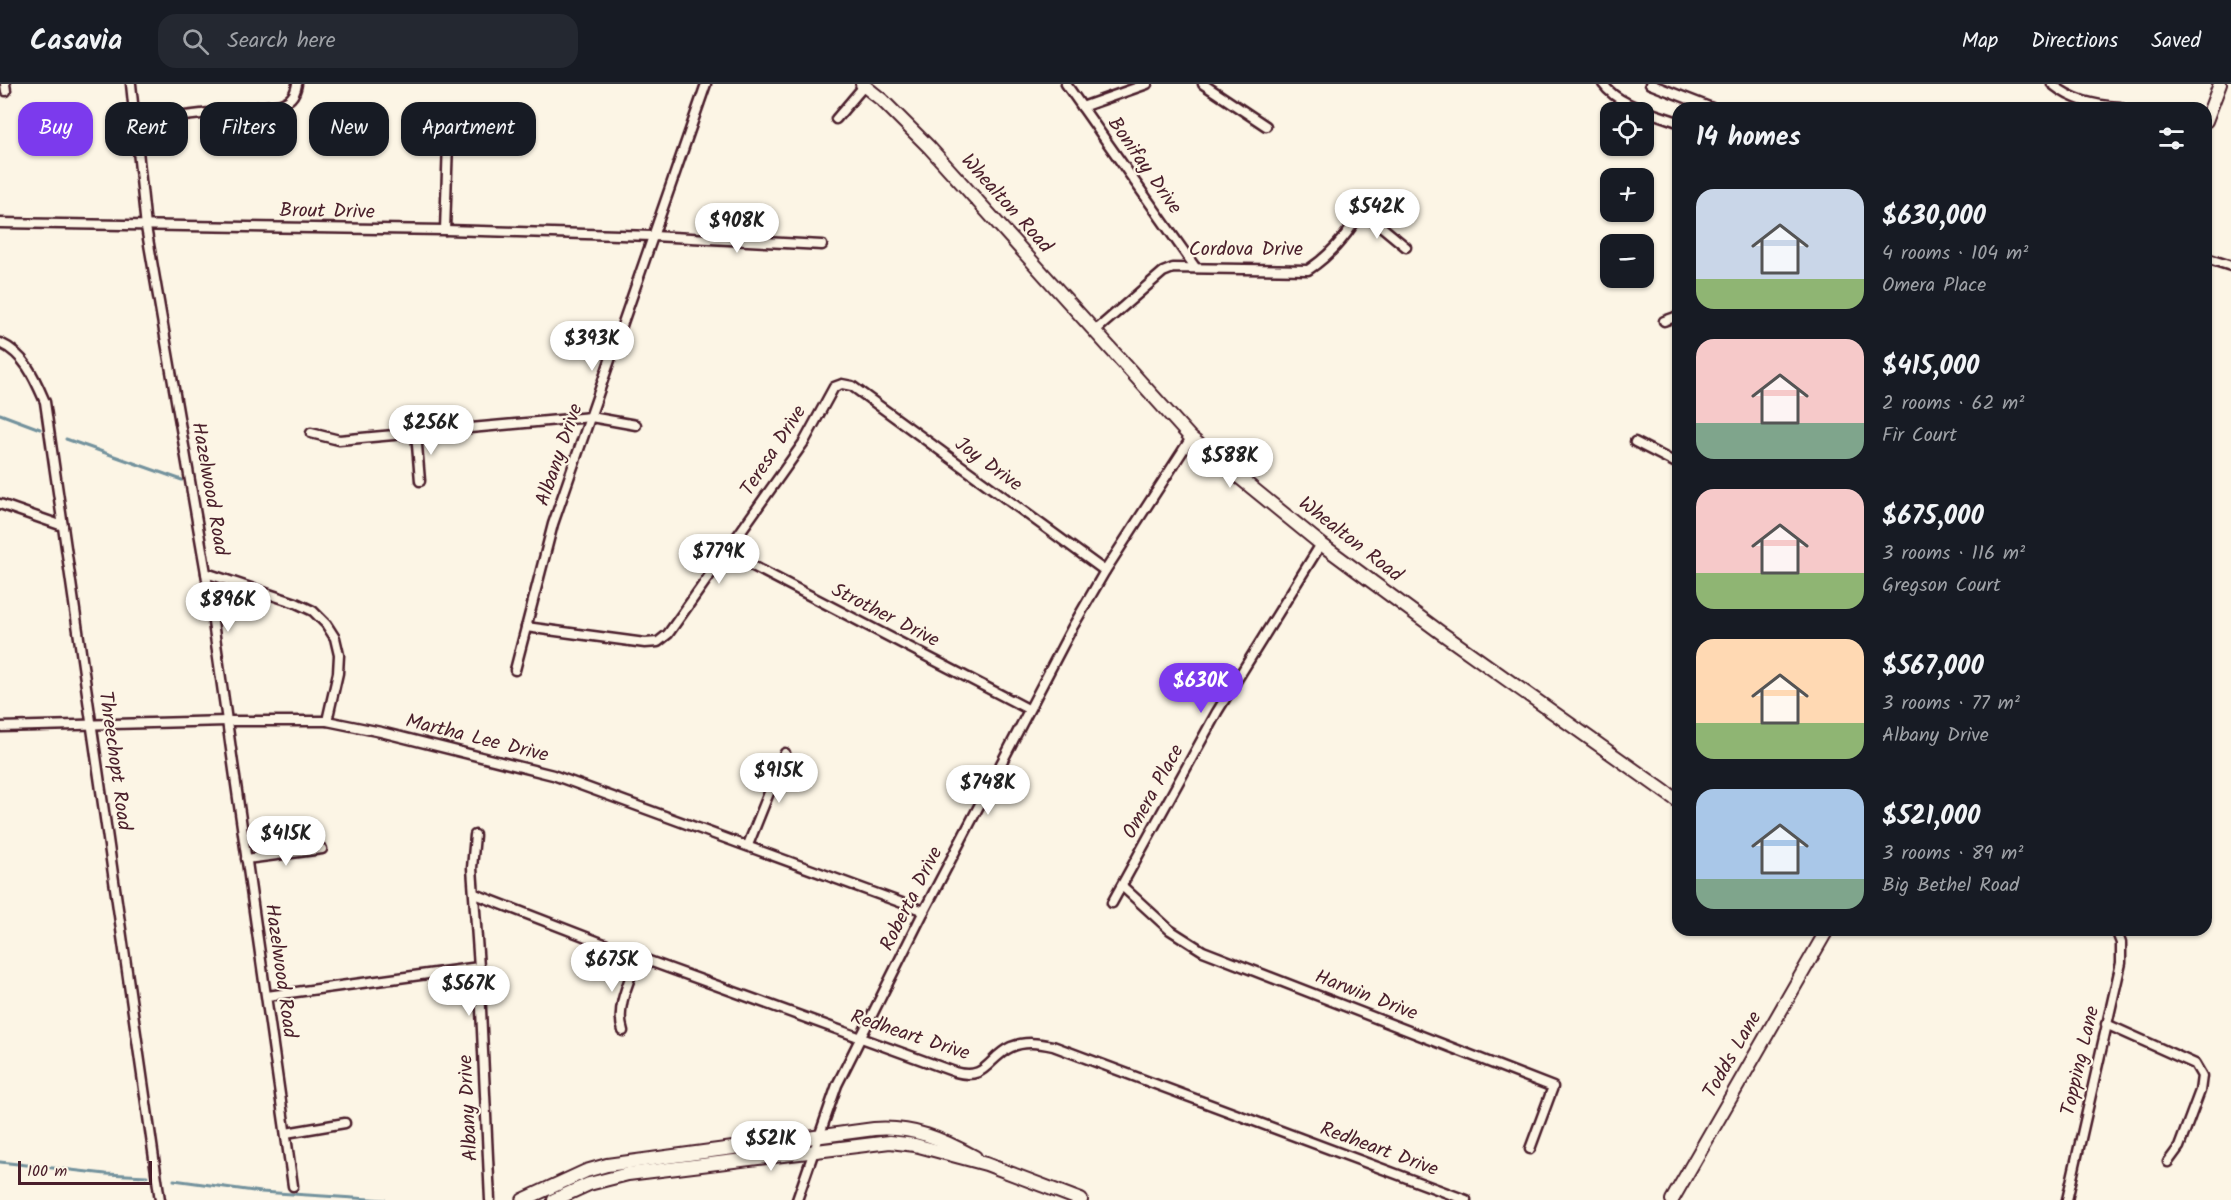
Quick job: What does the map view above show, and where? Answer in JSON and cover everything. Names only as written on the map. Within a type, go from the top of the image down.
[{"type":"main road","points":[[2212,105],[2220,84]]},
{"type":"main road","name":"Whealton Road","points":[[863,85],[882,100],[929,147],[1191,438],[1321,544],[1440,632],[1672,797]]},
{"type":"main road","name":"Todds Lane","points":[[1671,1200],[1824,936]]},
{"type":"main road","points":[[524,1200],[586,1171],[642,1159],[874,1129],[902,1128],[948,1142],[986,1164],[1059,1196],[1081,1200]]},
{"type":"main road","points":[[554,1200],[602,1180],[878,1143],[899,1142],[986,1164]]},
{"type":"main road","points":[[642,1159],[644,1173]]},
{"type":"street","name":"Hazelwood Road","points":[[130,84],[132,102]]},
{"type":"street","points":[[188,116],[277,105],[293,96],[297,84]]},
{"type":"street","name":"Albany Drive","points":[[515,670],[553,524],[706,84]]},
{"type":"street","name":"Bonifay Drive","points":[[1066,84],[1195,267]]},
{"type":"street","points":[[1082,107],[1147,84]]},
{"type":"street","points":[[1203,84],[1266,126]]},
{"type":"street","points":[[1603,84],[1620,100],[1672,120]]},
{"type":"street","points":[[1650,84],[1696,102]]},
{"type":"street","points":[[2052,84],[2067,95],[2084,102]]},
{"type":"street","points":[[836,119],[863,85]]},
{"type":"street","name":"Hazelwood Road","points":[[138,156],[147,226],[207,573],[293,1186]]},
{"type":"street","points":[[446,230],[448,156]]},
{"type":"street","name":"Cordova Drive","points":[[1095,332],[1163,272],[1173,268],[1308,270],[1322,260],[1356,223],[1367,200]]},
{"type":"street","points":[[1360,214],[1377,222],[1406,247]]},
{"type":"street","name":"Brout Drive","points":[[0,223],[446,230],[653,236],[822,245]]},
{"type":"street","points":[[2212,260],[2231,267]]},
{"type":"street","points":[[1664,321],[1672,318]]},
{"type":"street","name":"Threechopt Road","points":[[0,343],[7,346],[30,369],[45,402],[160,1200]]},
{"type":"street","name":"Teresa Drive","points":[[526,627],[645,643],[658,642],[668,634],[804,442],[834,387],[842,384],[852,386]]},
{"type":"street","name":"Joy Drive","points":[[852,386],[1105,572]]},
{"type":"street","points":[[311,433],[339,440],[591,417],[636,425]]},
{"type":"street","points":[[416,433],[420,481]]},
{"type":"street","name":"Roberta Drive","points":[[797,1200],[837,1085],[924,910],[1072,628],[1191,438]]},
{"type":"street","points":[[1635,442],[1672,461]]},
{"type":"street","points":[[0,504],[63,526]]},
{"type":"street","name":"Omera Place","points":[[1112,903],[1217,712],[1321,544]]},
{"type":"street","name":"Strother Drive","points":[[726,552],[1028,709]]},
{"type":"street","points":[[207,573],[296,603],[313,611],[326,624],[335,638],[339,655],[327,721]]},
{"type":"street","name":"Martha Lee Drive","points":[[0,727],[227,721],[327,721],[381,732],[553,775],[924,910]]},
{"type":"street","points":[[748,845],[785,753]]},
{"type":"street","name":"Albany Drive","points":[[475,835],[472,868],[490,1200]]},
{"type":"street","points":[[246,859],[322,849]]},
{"type":"street","name":"Harwin Drive","points":[[1122,886],[1170,930],[1203,951],[1553,1087],[1530,1149]]},
{"type":"street","name":"Redheart Drive","points":[[475,894],[638,957],[966,1075],[986,1068],[1011,1047],[1032,1042],[1053,1046],[1466,1200]]},
{"type":"street","name":"Topping Lane","points":[[2067,1200],[2122,952],[2119,936]]},
{"type":"street","points":[[623,1031],[621,1008],[638,957]]},
{"type":"street","points":[[267,996],[479,967]]},
{"type":"street","points":[[2106,1024],[2195,1064],[2202,1076],[2200,1091],[2179,1147],[2168,1162]]},
{"type":"street","points":[[286,1133],[345,1123]]},
{"type":"waterway","points":[[0,414],[40,429]]},
{"type":"waterway","points":[[66,439],[182,480]]},
{"type":"waterway","points":[[0,1162],[106,1174],[147,1176]]},
{"type":"waterway","points":[[174,1180],[261,1192],[385,1200]]}]
